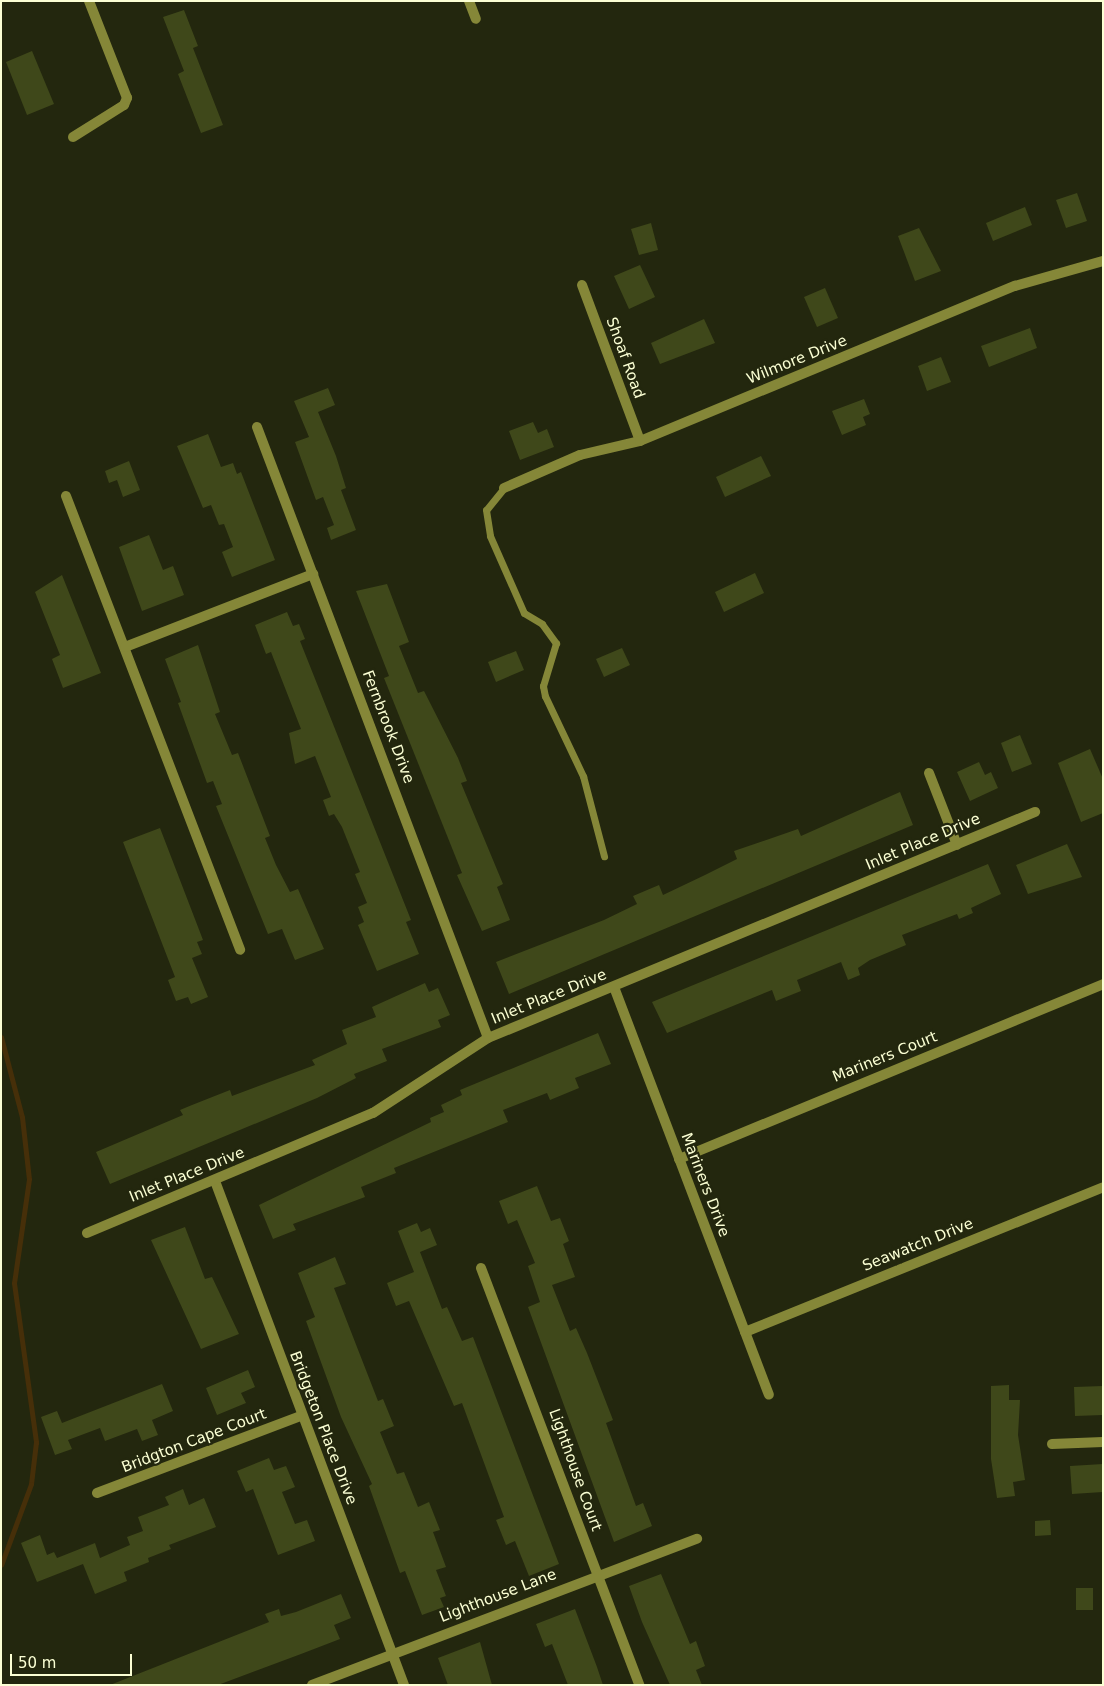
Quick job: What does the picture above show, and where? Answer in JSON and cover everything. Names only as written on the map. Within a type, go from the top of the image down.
[{"type":"street","points":[[73,137],[124,105],[127,98],[89,1]]},
{"type":"street","points":[[469,1],[476,19]]},
{"type":"street","name":"Wilmore Drive","points":[[504,488],[580,455],[640,441],[1015,286],[1103,261]]},
{"type":"street","name":"Shoaf Road","points":[[582,285],[640,441]]},
{"type":"street","name":"Fernbrook Drive","points":[[257,427],[488,1038]]},
{"type":"street","points":[[66,496],[240,950]]},
{"type":"street","points":[[124,648],[313,574]]},
{"type":"street","points":[[929,773],[956,845]]},
{"type":"street","name":"Inlet Place Drive","points":[[87,1233],[215,1181],[373,1113],[488,1038],[1035,812]]},
{"type":"street","name":"Mariners Court","points":[[679,1158],[1103,984]]},
{"type":"street","name":"Mariners Drive","points":[[614,987],[769,1394]]},
{"type":"street","name":"Bridgeton Place Drive","points":[[215,1181],[301,1416],[404,1685]]},
{"type":"street","name":"Seawatch Drive","points":[[745,1332],[1103,1187]]},
{"type":"street","name":"Lighthouse Court","points":[[481,1268],[639,1685]]},
{"type":"street","name":"Bridgton Cape Court","points":[[96,1494],[301,1416]]},
{"type":"street","points":[[1052,1444],[1103,1442]]},
{"type":"street","name":"Lighthouse Lane","points":[[312,1685],[598,1574],[697,1539]]},
{"type":"lane","points":[[504,488],[486,510],[490,536],[524,613],[542,624],[556,643],[543,686],[545,696],[583,776],[604,856]]},
{"type":"building","points":[[184,10],[198,46],[193,48],[223,125],[201,133],[178,74],[184,71],[163,17]]},
{"type":"building","points":[[32,51],[54,104],[27,115],[6,62]]},
{"type":"building","points":[[1077,193],[1087,221],[1066,228],[1056,200]]},
{"type":"building","points":[[1025,207],[1032,225],[993,241],[986,223]]},
{"type":"building","points":[[651,223],[658,250],[639,255],[631,229]]},
{"type":"building","points":[[919,228],[941,271],[915,281],[898,236]]},
{"type":"building","points":[[640,265],[655,297],[629,309],[614,276]]},
{"type":"building","points":[[825,288],[838,318],[817,327],[804,297]]},
{"type":"building","points":[[704,319],[715,343],[660,364],[651,343]]},
{"type":"building","points":[[1030,328],[1037,348],[989,367],[981,346]]},
{"type":"building","points":[[941,357],[951,382],[927,391],[918,366]]},
{"type":"building","points":[[328,388],[335,405],[318,412],[336,456],[346,488],[341,490],[356,530],[331,540],[327,528],[334,525],[323,497],[316,500],[295,442],[309,437],[294,401]]},
{"type":"building","points":[[864,399],[870,414],[863,417],[866,425],[842,435],[832,411]]},
{"type":"building","points":[[533,422],[538,433],[547,429],[554,447],[520,460],[509,431]]},
{"type":"building","points":[[208,434],[221,467],[233,463],[237,474],[241,472],[275,560],[232,577],[222,552],[233,547],[224,524],[219,525],[211,505],[203,508],[177,446]]},
{"type":"building","points":[[761,456],[771,476],[725,497],[716,477]]},
{"type":"building","points":[[129,461],[140,490],[123,497],[117,480],[109,483],[105,471]]},
{"type":"building","points":[[149,535],[163,570],[173,566],[184,595],[142,611],[119,547]]},
{"type":"building","points":[[755,573],[764,593],[724,612],[715,592]]},
{"type":"building","points":[[62,575],[101,673],[63,688],[52,659],[60,655],[35,592]]},
{"type":"building","points":[[387,584],[409,642],[399,646],[418,693],[424,691],[458,758],[467,781],[461,783],[503,884],[497,887],[510,920],[482,931],[457,875],[462,873],[384,678],[389,676],[356,591]]},
{"type":"building","points":[[287,612],[293,626],[299,624],[305,639],[300,641],[411,920],[406,922],[419,954],[377,971],[358,925],[364,922],[358,907],[367,903],[355,874],[360,872],[342,827],[334,814],[329,816],[323,800],[331,797],[315,756],[295,764],[289,733],[301,729],[271,652],[266,654],[255,625]]},
{"type":"building","points":[[198,645],[220,712],[215,714],[232,755],[238,753],[270,836],[265,838],[276,865],[290,892],[298,889],[324,949],[295,960],[282,929],[268,934],[216,806],[222,804],[213,781],[207,783],[178,703],[181,702],[165,659]]},
{"type":"building","points":[[622,648],[630,665],[604,677],[596,659]]},
{"type":"building","points":[[516,651],[524,670],[496,682],[488,662]]},
{"type":"building","points":[[1020,735],[1032,764],[1012,772],[1001,743]]},
{"type":"building","points":[[1090,749],[1103,779],[1103,813],[1081,822],[1058,763]]},
{"type":"building","points":[[979,762],[985,775],[991,772],[998,788],[970,801],[957,772]]},
{"type":"building","points":[[900,792],[913,825],[509,994],[496,962],[604,920],[637,904],[633,896],[659,885],[663,895],[737,859],[734,851],[798,829],[801,836]]},
{"type":"building","points":[[160,828],[203,940],[197,942],[202,954],[192,958],[208,997],[191,1004],[188,997],[176,1001],[168,980],[175,977],[123,842]]},
{"type":"building","points":[[1067,844],[1082,877],[1028,894],[1016,865]]},
{"type":"building","points":[[988,864],[1001,894],[971,908],[973,913],[959,919],[957,914],[902,935],[906,945],[870,960],[858,968],[860,975],[848,980],[841,962],[797,980],[801,991],[776,1001],[772,990],[667,1033],[652,1002]]},
{"type":"building","points":[[425,983],[429,992],[438,988],[450,1015],[438,1020],[441,1027],[382,1049],[387,1061],[354,1074],[356,1078],[317,1098],[110,1184],[96,1152],[183,1115],[180,1110],[192,1105],[230,1090],[232,1096],[315,1065],[312,1060],[347,1044],[342,1030],[376,1017],[372,1007]]},
{"type":"building","points":[[598,1033],[611,1064],[575,1078],[579,1088],[550,1100],[547,1093],[503,1110],[508,1122],[394,1168],[396,1173],[361,1187],[365,1197],[293,1224],[296,1230],[273,1239],[259,1205],[431,1122],[430,1118],[444,1112],[441,1105],[462,1095],[460,1090]]},
{"type":"building","points":[[537,1186],[551,1221],[560,1218],[569,1241],[563,1244],[575,1277],[552,1285],[570,1331],[576,1328],[613,1420],[606,1423],[636,1506],[643,1503],[652,1526],[614,1542],[528,1307],[540,1302],[528,1266],[535,1263],[517,1220],[508,1224],[499,1201]]},
{"type":"building","points":[[417,1223],[421,1232],[430,1228],[437,1245],[420,1252],[442,1309],[447,1307],[462,1341],[473,1337],[559,1564],[529,1576],[515,1541],[506,1545],[496,1520],[504,1517],[462,1403],[454,1406],[409,1301],[396,1306],[387,1283],[414,1272],[398,1231]]},
{"type":"building","points":[[185,1227],[205,1279],[212,1277],[239,1334],[201,1349],[151,1240]]},
{"type":"building","points":[[335,1257],[346,1284],[334,1288],[378,1401],[383,1399],[394,1426],[380,1432],[397,1474],[404,1472],[418,1507],[429,1502],[440,1530],[433,1532],[446,1567],[436,1570],[446,1596],[440,1598],[444,1607],[422,1615],[405,1571],[400,1573],[369,1486],[372,1484],[341,1417],[306,1321],[315,1317],[298,1273]]},
{"type":"building","points":[[248,1370],[255,1387],[241,1393],[246,1403],[217,1415],[206,1388]]},
{"type":"building","points":[[162,1384],[173,1411],[152,1420],[158,1435],[142,1441],[137,1429],[105,1441],[100,1428],[68,1440],[72,1449],[55,1455],[41,1417],[57,1411],[62,1423]]},
{"type":"building","points":[[1009,1385],[1009,1400],[1020,1400],[1018,1435],[1025,1480],[1013,1482],[1015,1496],[997,1498],[991,1459],[991,1386]]},
{"type":"building","points":[[1103,1386],[1103,1415],[1075,1416],[1074,1387]]},
{"type":"building","points":[[269,1458],[274,1470],[286,1466],[295,1487],[282,1492],[295,1524],[307,1520],[315,1541],[278,1555],[253,1489],[246,1492],[237,1471]]},
{"type":"building","points":[[1103,1464],[1103,1492],[1072,1494],[1070,1466]]},
{"type":"building","points":[[183,1489],[189,1505],[204,1498],[216,1527],[169,1545],[171,1549],[148,1558],[149,1562],[124,1572],[127,1581],[95,1594],[83,1564],[37,1582],[21,1543],[40,1535],[47,1555],[54,1552],[57,1558],[95,1543],[100,1558],[130,1545],[127,1537],[143,1531],[138,1517],[169,1505],[165,1497]]},
{"type":"building","points":[[1050,1520],[1051,1535],[1035,1536],[1035,1521]]},
{"type":"building","points":[[661,1574],[690,1644],[696,1641],[705,1666],[696,1670],[702,1685],[670,1685],[642,1622],[629,1586]]},
{"type":"building","points":[[1076,1588],[1093,1588],[1093,1610],[1076,1610]]},
{"type":"building","points":[[341,1594],[351,1618],[334,1625],[340,1639],[218,1685],[110,1685],[269,1622],[265,1614],[279,1609],[281,1616]]},
{"type":"building","points":[[575,1609],[603,1685],[568,1685],[552,1644],[545,1647],[536,1624]]},
{"type":"building","points":[[480,1642],[492,1685],[448,1685],[438,1658]]},
{"type":"waterway","points":[[1,1037],[22,1117],[29,1179],[14,1283],[36,1442],[31,1484],[1,1565]]}]
